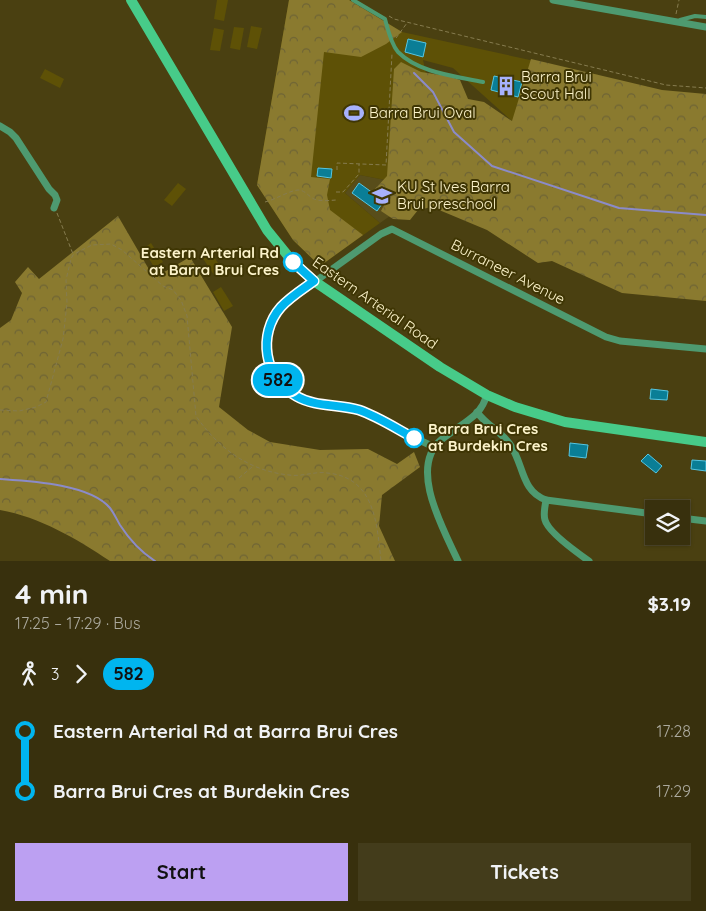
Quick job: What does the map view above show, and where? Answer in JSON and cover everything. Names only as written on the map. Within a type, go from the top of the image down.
[{"type":"main road","name":"Eastern Arterial Road","points":[[131,0],[267,230],[293,262],[314,281],[440,367],[487,395],[515,407],[565,422],[706,442]]},
{"type":"street","points":[[553,0],[706,27]]},
{"type":"street","points":[[0,126],[16,138],[49,189],[55,195],[57,200],[54,208]]},
{"type":"street","name":"Burraneer Avenue","points":[[314,281],[381,234],[392,229],[606,337],[620,341],[706,349]]},
{"type":"street","points":[[314,281],[281,306],[270,325],[266,344],[267,352],[271,367],[280,383],[287,390],[304,400],[358,410],[434,447]]},
{"type":"street","points":[[458,561],[430,499],[428,458],[439,441],[477,412],[487,395]]},
{"type":"street","points":[[477,412],[509,442],[516,454],[529,488],[537,497],[546,500],[645,513]]},
{"type":"street","points":[[546,500],[544,518],[547,526],[578,554],[589,561]]},
{"type":"street","points":[[690,519],[706,521]]},
{"type":"lane","points":[[353,0],[385,19],[398,52],[420,67],[483,82]]},
{"type":"lane","points":[[675,22],[696,16],[706,18]]},
{"type":"path","points":[[675,22],[679,0]]},
{"type":"path","points":[[386,14],[394,19],[666,85],[706,88]]},
{"type":"path","points":[[337,170],[338,163],[386,165],[393,43],[407,22]]},
{"type":"path","points":[[336,192],[343,192],[354,180],[359,174],[360,164]]},
{"type":"path","points":[[265,202],[296,190],[303,191],[318,200],[338,200]]},
{"type":"path","points":[[0,410],[19,411],[36,407],[46,402],[62,339],[67,302],[66,280],[73,255],[61,220],[54,208]]},
{"type":"path","points":[[73,255],[92,245],[110,244],[128,255],[163,286],[173,290],[182,300],[187,316],[196,416],[217,442],[253,467],[291,476],[328,472],[347,478],[357,484],[363,490],[374,510],[381,561]]},
{"type":"path","points":[[240,478],[253,467]]},
{"type":"shaded area","points":[[217,0],[228,0],[224,21],[214,19]]},
{"type":"shaded area","points":[[289,0],[349,0],[402,32],[599,75],[512,121],[453,68],[423,60],[436,118],[421,187],[360,175],[345,193],[380,223],[320,266],[293,240],[257,185]]},
{"type":"shaded area","points":[[251,26],[262,28],[257,49],[247,47]]},
{"type":"shaded area","points":[[234,27],[244,28],[240,50],[230,48]]},
{"type":"shaded area","points":[[214,28],[224,30],[220,51],[210,50]]},
{"type":"shaded area","points":[[45,69],[64,79],[60,88],[40,78]]},
{"type":"shaded area","name":"KU St Ives Barra Brui preschool","points":[[360,175],[421,187],[413,200],[380,223],[345,193]]},
{"type":"shaded area","points":[[178,183],[186,189],[172,206],[164,200]]},
{"type":"shaded area","points":[[151,243],[163,262],[154,267],[143,249]]},
{"type":"shaded area","points":[[210,251],[222,269],[214,275],[202,257]]},
{"type":"shaded area","points":[[221,287],[233,306],[224,311],[213,292]]},
{"type":"green space","points":[[289,0],[349,0],[402,32],[386,44],[361,57],[324,52],[311,177],[330,179],[327,195],[330,210],[363,235],[320,266],[293,240],[257,185]]},
{"type":"green space","points":[[531,59],[662,90],[706,94],[706,301],[622,293],[552,261],[538,263],[487,230],[432,207],[418,210],[410,220],[393,219],[381,211],[386,201],[374,190],[387,176],[394,69],[401,62],[421,72],[448,76],[460,80],[468,99],[484,102],[512,121]]},
{"type":"green space","points":[[118,216],[154,278],[190,257],[232,327],[219,407],[248,430],[270,442],[320,450],[368,449],[397,464],[414,452],[420,467],[382,495],[379,526],[395,561],[110,561],[44,523],[0,510],[0,328],[11,320],[22,293],[15,282],[28,267],[39,279]]},
{"type":"building","points":[[408,39],[426,43],[423,57],[405,52]]},
{"type":"building","name":"Barra Brui Scout Hall","points":[[494,76],[522,82],[518,97],[491,90]]},
{"type":"building","points":[[318,168],[332,169],[331,178],[317,176]]},
{"type":"building","points":[[359,183],[384,201],[377,211],[352,193]]},
{"type":"building","points":[[651,389],[668,391],[667,400],[650,399]]},
{"type":"building","points":[[570,443],[588,445],[586,458],[569,456]]},
{"type":"building","points":[[648,454],[662,466],[656,473],[641,461]]},
{"type":"building","points":[[692,460],[706,461],[706,471],[691,469]]},
{"type":"waterway","points":[[414,73],[433,92],[454,132],[492,166],[619,208],[706,215]]},
{"type":"waterway","points":[[0,479],[59,485],[89,494],[101,500],[110,508],[131,540],[155,561]]},
{"type":"bus line","name":"582","points":[[293,262],[314,281],[281,306],[270,325],[266,344],[268,360],[280,383],[287,390],[304,400],[364,412],[414,438]]},
{"type":"place","name":"Barra Brui Scout Hall","points":[[506,86]]},
{"type":"place","name":"Barra Brui Oval","points":[[354,113]]},
{"type":"place","name":"KU St Ives Barra Brui preschool","points":[[382,196]]},
{"type":"place","name":"Eastern Arterial Rd at Barra Brui Cres","points":[[293,262]]},
{"type":"place","name":"Barra Brui Cres at Burdekin Cres","points":[[414,438]]}]
